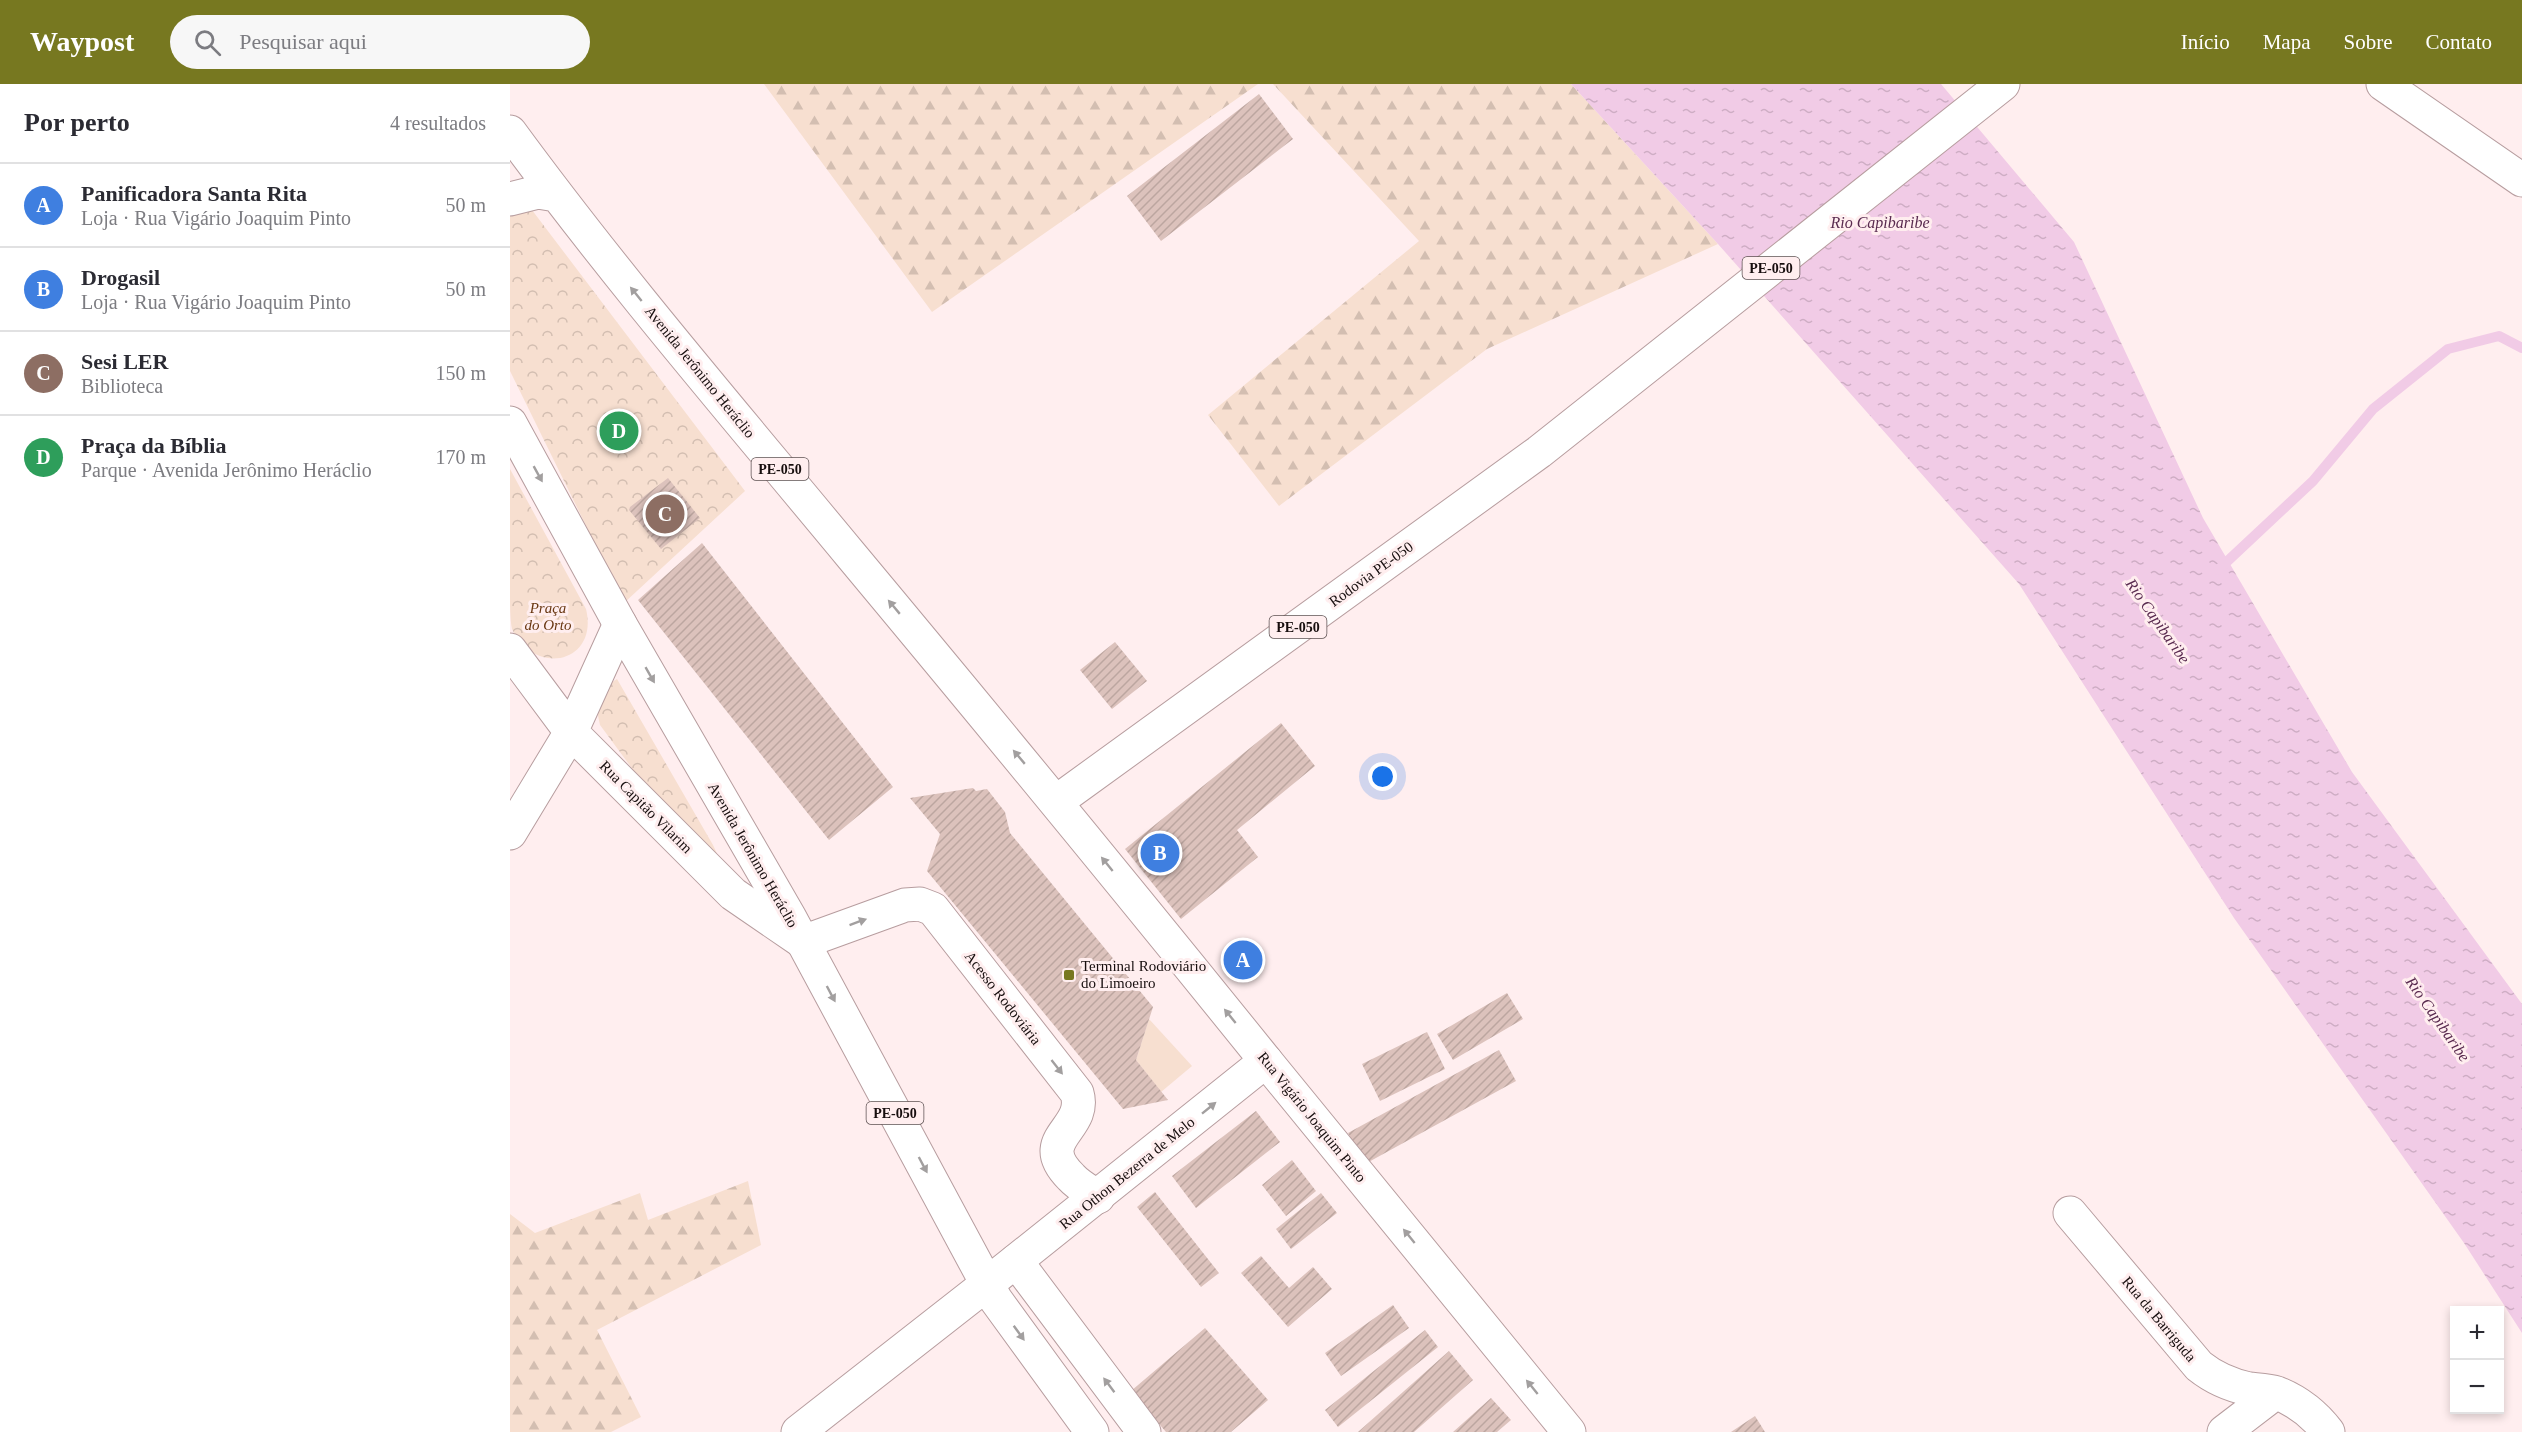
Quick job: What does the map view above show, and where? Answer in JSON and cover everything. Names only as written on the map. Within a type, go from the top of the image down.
[{"type":"main road","name":"Rodovia PE-050","points":[[1056,802],[1539,452],[2003,84]]},
{"type":"main road","points":[[2384,84],[2522,180]]},
{"type":"main road","name":"Avenida Jerônimo Heráclio","points":[[510,132],[556,195],[688,359],[1056,802]]},
{"type":"main road","points":[[510,199],[538,192],[556,195]]},
{"type":"main road","name":"Avenida Jerônimo Heráclio","points":[[510,423],[621,624],[803,942]]},
{"type":"main road","points":[[510,833],[571,732],[621,624]]},
{"type":"main road","name":"Rua Capitão Vilarim","points":[[510,650],[571,732],[733,894],[803,942]]},
{"type":"main road","name":"Rua Vigário Joaquim Pinto","points":[[1056,802],[1569,1432]]},
{"type":"main road","name":"Acesso Rodoviária","points":[[803,942],[904,905],[920,904],[933,909],[1077,1092],[1080,1103],[1077,1114],[1057,1144],[1057,1156],[1072,1179],[1098,1197]]},
{"type":"main road","name":"PE-050","points":[[803,942],[987,1284]]},
{"type":"main road","name":"Rua Othon Bezerra de Melo","points":[[798,1432],[1098,1197],[1266,1061]]},
{"type":"main road","name":"Rua da Barriguda","points":[[2070,1213],[2208,1374],[2233,1385],[2276,1393],[2308,1411],[2328,1432]]},
{"type":"main road","points":[[1016,1261],[1144,1432]]},
{"type":"main road","points":[[987,1284],[1002,1309],[1092,1432]]},
{"type":"main road","points":[[2224,1432],[2276,1393]]},
{"type":"green space","points":[[764,84],[1258,84],[932,312]]},
{"type":"green space","points":[[1273,84],[1571,84],[1718,244],[1487,349],[1279,506],[1208,415],[1419,241]]},
{"type":"green space","points":[[510,181],[745,491],[624,603],[510,371]]},
{"type":"green space","name":"Praça do Orto","points":[[510,469],[586,609],[588,627],[583,641],[575,652],[563,657],[549,658],[536,654],[523,644],[512,629],[510,616]]},
{"type":"green space","points":[[617,679],[719,858],[645,786],[600,725],[595,702],[604,687]]},
{"type":"green space","points":[[1149,1019],[1192,1066],[1161,1092],[1136,1060]]},
{"type":"green space","points":[[748,1181],[761,1245],[597,1330],[641,1417],[611,1432],[510,1432],[510,1214],[535,1233],[640,1193],[648,1220]]},
{"type":"water","name":"Rio Capibaribe","points":[[1571,84],[1941,84],[2074,242],[2203,518],[2352,772],[2522,1004],[2522,1333],[2464,1243],[2234,918],[2019,584],[1718,244]]},
{"type":"building","points":[[1259,94],[1293,139],[1161,241],[1127,196]]},
{"type":"building","points":[[668,478],[700,518],[661,549],[629,510]]},
{"type":"building","points":[[702,543],[893,787],[829,840],[638,600]]},
{"type":"building","points":[[1115,642],[1147,681],[1112,709],[1080,670]]},
{"type":"building","points":[[1281,723],[1315,766],[1237,830],[1258,857],[1181,919],[1125,849]]},
{"type":"building","name":"Terminal Rodoviário do Limoeiro","points":[[973,788],[976,791],[987,789],[1005,812],[1010,833],[1153,1007],[1136,1060],[1168,1100],[1123,1109],[927,871],[940,834],[910,798]]},
{"type":"building","points":[[1507,993],[1523,1019],[1453,1060],[1437,1034]]},
{"type":"building","points":[[1427,1032],[1445,1069],[1380,1101],[1362,1064]]},
{"type":"building","points":[[1499,1050],[1516,1081],[1365,1164],[1348,1133]]},
{"type":"building","points":[[1256,1111],[1280,1142],[1196,1208],[1172,1176]]},
{"type":"building","points":[[1292,1160],[1316,1191],[1286,1216],[1262,1185]]},
{"type":"building","points":[[1155,1192],[1219,1273],[1201,1287],[1137,1207]]},
{"type":"building","points":[[1321,1193],[1337,1213],[1291,1249],[1276,1229]]},
{"type":"building","points":[[1261,1256],[1289,1288],[1313,1267],[1332,1289],[1288,1327],[1241,1273]]},
{"type":"building","points":[[1393,1305],[1409,1328],[1341,1376],[1325,1353]]},
{"type":"building","points":[[1205,1328],[1268,1400],[1231,1432],[1166,1432],[1131,1391]]},
{"type":"building","points":[[1425,1330],[1438,1347],[1338,1427],[1325,1410]]},
{"type":"building","points":[[1449,1351],[1473,1380],[1414,1432],[1358,1432]]},
{"type":"building","points":[[1491,1398],[1511,1420],[1497,1432],[1453,1432]]},
{"type":"building","points":[[1755,1416],[1765,1432],[1731,1432]]},
{"type":"waterway","points":[[2218,570],[2313,481],[2373,409],[2448,349],[2499,336],[2522,348]]},
{"type":"place","name":"Praça da Bíblia","points":[[619,431]]},
{"type":"place","name":"Sesi LER","points":[[665,514]]},
{"type":"place","name":"Drogasil","points":[[1160,853]]},
{"type":"place","name":"Panificadora Santa Rita","points":[[1243,960]]},
{"type":"place","name":"Terminal Rodoviário do Limoeiro","points":[[1069,975]]}]
